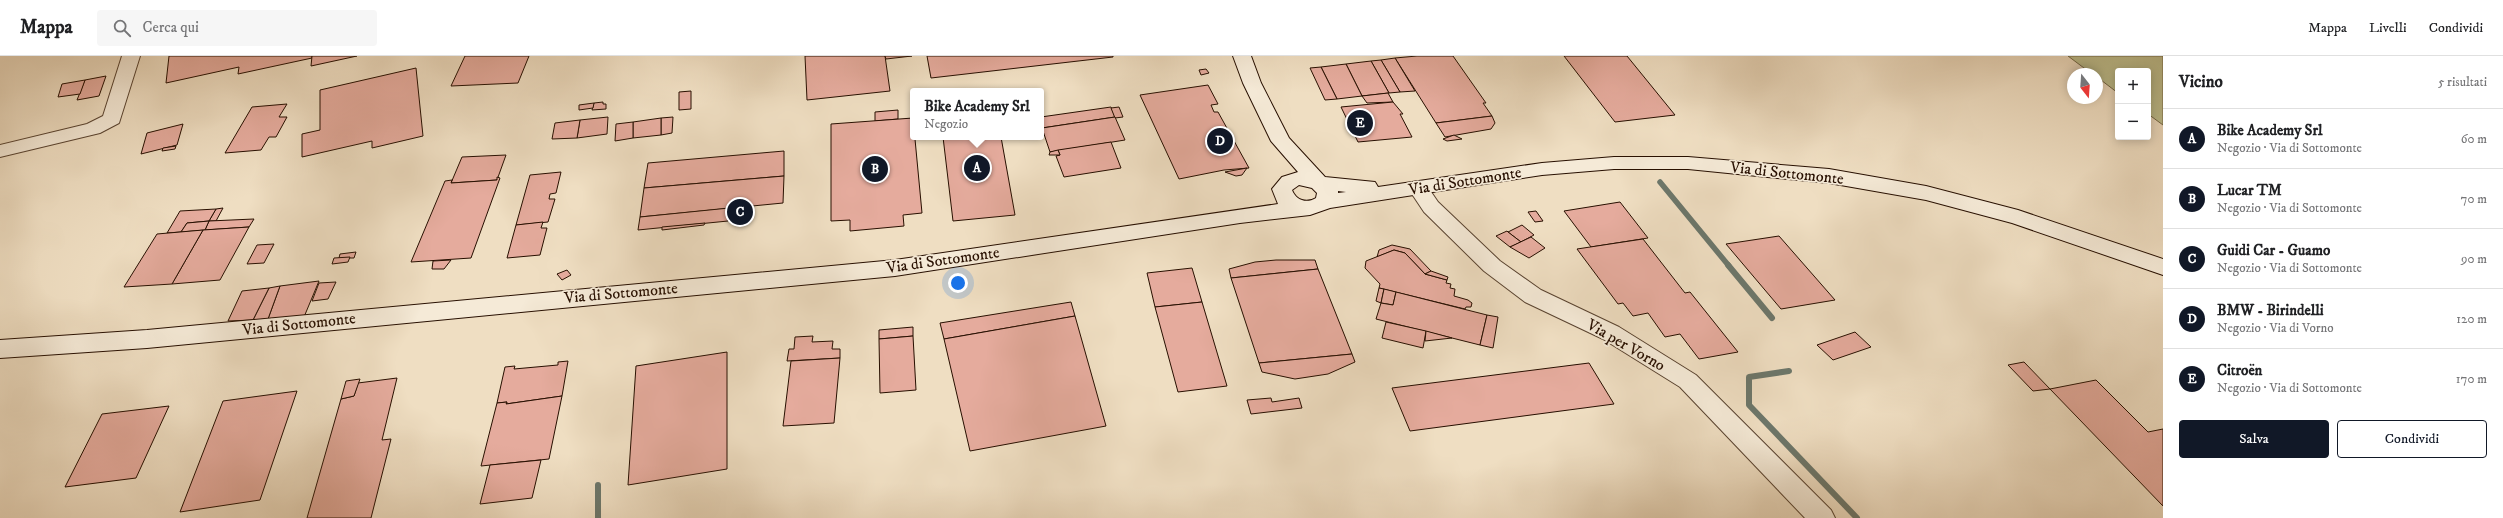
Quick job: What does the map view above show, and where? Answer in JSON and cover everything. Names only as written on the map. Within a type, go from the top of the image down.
[{"type":"main road","points":[[0,151],[93,129],[112,119],[131,56]]},
{"type":"main road","points":[[1242,56],[1252,84],[1282,141],[1328,192],[1325,202]]},
{"type":"main road","points":[[1282,141],[1282,189],[1285,199],[1290,203],[1305,208]]},
{"type":"main road","name":"Via di Sottomonte","points":[[0,349],[147,339],[895,268],[1240,216],[1313,208],[1325,202],[1542,169],[1614,163],[1688,163],[1829,176],[1926,193],[2018,217],[2163,267]]},
{"type":"main road","name":"Via di Sottomonte","points":[[1240,216],[1265,202],[1290,181],[1297,178],[1305,178],[1320,183],[1409,190]]},
{"type":"main road","name":"Via per Vorno","points":[[1409,190],[1432,207],[1492,266],[1534,296],[1611,333],[1688,381],[1822,518]]},
{"type":"green space","points":[[2068,56],[2163,56],[2163,125],[2151,116],[2151,68],[2115,68],[2115,91],[2103,82],[2103,68],[2084,68]]},
{"type":"building","points":[[169,56],[312,56],[312,58],[238,74],[239,67],[166,83]]},
{"type":"building","points":[[312,56],[357,56],[311,66]]},
{"type":"building","points":[[465,56],[529,56],[518,83],[451,86]]},
{"type":"building","points":[[805,56],[885,56],[890,91],[807,100]]},
{"type":"building","points":[[885,56],[912,56],[886,59]]},
{"type":"building","points":[[927,56],[1113,56],[1113,57],[931,78]]},
{"type":"building","points":[[1417,56],[1453,56],[1486,103],[1483,103],[1492,116],[1436,123],[1395,58]]},
{"type":"building","points":[[1564,56],[1627,56],[1675,115],[1615,122]]},
{"type":"building","points":[[1395,58],[1415,91],[1400,92],[1381,60]]},
{"type":"building","points":[[1381,60],[1400,92],[1389,93],[1371,61]]},
{"type":"building","points":[[1371,61],[1389,93],[1362,96],[1346,64]]},
{"type":"building","points":[[1346,64],[1362,96],[1337,99],[1321,67]]},
{"type":"building","points":[[1321,67],[1337,99],[1325,100],[1310,68]]},
{"type":"building","points":[[416,68],[423,136],[372,148],[372,141],[302,157],[302,134],[320,130],[320,90]]},
{"type":"building","points":[[1206,69],[1209,73],[1201,75],[1199,70]]},
{"type":"building","points":[[106,76],[99,96],[77,100],[85,80]]},
{"type":"building","points":[[85,80],[80,94],[58,97],[62,84]]},
{"type":"building","points":[[1208,85],[1218,104],[1211,105],[1214,112],[1218,112],[1249,168],[1224,170],[1179,179],[1140,95]]},
{"type":"building","points":[[691,91],[691,109],[679,110],[679,92]]},
{"type":"building","points":[[1388,93],[1393,102],[1367,103],[1362,96]]},
{"type":"building","points":[[603,102],[603,104],[606,104],[606,109],[592,110],[594,103]]},
{"type":"building","points":[[1393,102],[1403,114],[1400,114],[1412,137],[1358,142],[1341,107]]},
{"type":"building","points":[[594,103],[593,108],[579,110],[579,105]]},
{"type":"building","points":[[287,104],[279,117],[287,117],[276,137],[269,137],[261,150],[225,153],[252,107]]},
{"type":"building","points":[[1111,107],[1115,117],[1044,128],[1044,117]]},
{"type":"building","points":[[1119,107],[1123,117],[1115,118],[1111,108]]},
{"type":"building","points":[[898,110],[898,119],[875,121],[875,112]]},
{"type":"building","points":[[1492,116],[1495,123],[1491,129],[1445,137],[1436,123]]},
{"type":"building","points":[[608,117],[607,134],[577,138],[580,120]]},
{"type":"building","points":[[673,117],[672,133],[661,135],[661,118]]},
{"type":"building","points":[[1115,117],[1125,140],[1050,152],[1044,134],[1044,128]]},
{"type":"building","points":[[661,118],[661,135],[633,138],[633,122]]},
{"type":"building","points":[[910,118],[910,140],[915,140],[922,213],[903,215],[904,226],[850,231],[850,220],[831,221],[831,124]]},
{"type":"building","points":[[580,120],[577,138],[552,139],[555,123]]},
{"type":"building","points":[[633,122],[633,138],[615,141],[616,124]]},
{"type":"building","points":[[183,124],[177,145],[141,154],[147,133]]},
{"type":"building","points":[[1454,135],[1462,139],[1447,141],[1443,139]]},
{"type":"building","points":[[943,140],[1002,140],[1015,215],[953,221]]},
{"type":"building","points":[[1111,142],[1121,168],[1064,177],[1056,156],[1060,155],[1058,150]]},
{"type":"building","points":[[176,146],[175,149],[162,151],[163,148]]},
{"type":"building","points":[[1058,150],[1060,155],[1049,155],[1050,152]]},
{"type":"building","points":[[784,151],[784,176],[644,188],[648,163]]},
{"type":"building","points":[[506,155],[497,180],[451,183],[462,157]]},
{"type":"building","points":[[1247,168],[1242,175],[1236,176],[1225,172]]},
{"type":"building","points":[[561,172],[556,193],[550,194],[549,199],[555,199],[548,222],[516,225],[530,175]]},
{"type":"building","points":[[784,176],[783,203],[640,217],[644,188]]},
{"type":"building","points":[[497,177],[500,178],[471,258],[411,262],[445,181],[452,180],[451,183],[497,180]]},
{"type":"building","points":[[1620,202],[1648,238],[1591,247],[1564,211]]},
{"type":"building","points":[[223,208],[216,221],[209,221],[216,209]]},
{"type":"building","points":[[729,208],[728,221],[638,230],[640,217]]},
{"type":"building","points":[[216,209],[209,221],[187,223],[181,232],[167,233],[180,211]]},
{"type":"building","points":[[1536,211],[1543,221],[1535,222],[1528,212]]},
{"type":"building","points":[[254,219],[249,227],[205,230],[209,221]]},
{"type":"building","points":[[209,221],[205,230],[181,232],[187,223]]},
{"type":"building","points":[[543,222],[541,228],[547,228],[540,255],[507,258],[516,225]]},
{"type":"building","points":[[705,223],[704,225],[662,230],[662,227]]},
{"type":"building","points":[[1522,225],[1534,235],[1521,242],[1508,232]]},
{"type":"building","points":[[249,227],[220,280],[172,284],[203,230]]},
{"type":"building","points":[[203,230],[172,284],[124,287],[157,234]]},
{"type":"building","points":[[1507,231],[1521,242],[1510,247],[1496,236]]},
{"type":"building","points":[[1779,236],[1835,300],[1781,309],[1726,244]]},
{"type":"building","points":[[1531,237],[1545,248],[1529,258],[1510,247]]},
{"type":"building","points":[[1643,239],[1685,293],[1690,292],[1738,352],[1699,359],[1680,334],[1665,337],[1648,313],[1633,316],[1623,303],[1618,304],[1577,249]]},
{"type":"building","points":[[274,244],[264,263],[247,264],[257,245]]},
{"type":"building","points":[[1392,245],[1410,249],[1431,271],[1425,274],[1405,253],[1394,250],[1377,257],[1379,250]]},
{"type":"building","points":[[1394,250],[1405,253],[1425,274],[1447,280],[1446,283],[1451,284],[1450,288],[1455,289],[1454,296],[1468,300],[1472,303],[1471,307],[1466,307],[1465,309],[1379,288],[1380,284],[1365,268],[1366,261]]},
{"type":"building","points":[[356,252],[354,258],[339,258],[340,254]]},
{"type":"building","points":[[350,257],[348,262],[332,264],[334,258]]},
{"type":"building","points":[[451,260],[444,269],[432,269],[433,261]]},
{"type":"building","points":[[1276,260],[1315,260],[1318,269],[1231,278],[1229,269],[1255,262]]},
{"type":"building","points":[[1192,268],[1202,302],[1155,307],[1147,273]]},
{"type":"building","points":[[1318,269],[1352,354],[1259,363],[1231,278]]},
{"type":"building","points":[[567,270],[571,275],[562,280],[557,274]]},
{"type":"building","points":[[1431,271],[1448,277],[1447,280],[1425,274]]},
{"type":"building","points":[[319,281],[304,317],[268,319],[280,286]]},
{"type":"building","points":[[336,282],[328,299],[312,301],[319,283]]},
{"type":"building","points":[[280,286],[268,319],[253,320],[269,288]]},
{"type":"building","points":[[269,288],[253,320],[228,321],[242,291]]},
{"type":"building","points":[[1379,288],[1384,289],[1381,303],[1376,301]]},
{"type":"building","points":[[1384,289],[1396,292],[1393,305],[1381,303]]},
{"type":"building","points":[[1396,292],[1487,315],[1480,345],[1376,319],[1381,303],[1393,305]]},
{"type":"building","points":[[1071,302],[1075,316],[944,339],[940,323]]},
{"type":"building","points":[[1202,302],[1227,386],[1178,392],[1155,307]]},
{"type":"building","points":[[1487,315],[1498,317],[1493,348],[1480,345]]},
{"type":"building","points":[[1075,316],[1106,426],[970,451],[944,339]]},
{"type":"building","points":[[1386,322],[1426,331],[1423,348],[1382,338]]},
{"type":"building","points":[[913,327],[913,336],[879,339],[879,330]]},
{"type":"building","points":[[1426,331],[1452,338],[1425,341]]},
{"type":"building","points":[[1855,332],[1871,347],[1833,360],[1817,345]]},
{"type":"building","points":[[813,336],[812,342],[833,341],[832,349],[840,349],[840,358],[787,361],[789,349],[794,349],[795,337]]},
{"type":"building","points":[[913,336],[916,390],[880,393],[879,339]]},
{"type":"building","points":[[727,352],[727,469],[628,485],[636,366]]},
{"type":"building","points":[[1352,354],[1355,362],[1328,374],[1295,379],[1262,372],[1259,363]]},
{"type":"building","points":[[840,358],[834,423],[783,426],[791,361]]},
{"type":"building","points":[[568,361],[562,396],[506,404],[507,402],[497,403],[505,367],[515,366],[514,369],[558,365],[558,362]]},
{"type":"building","points":[[2024,362],[2050,389],[2033,391],[2008,365]]},
{"type":"building","points":[[1589,363],[1614,404],[1410,431],[1392,388]]},
{"type":"building","points":[[397,378],[382,440],[391,439],[371,518],[307,518],[341,399],[354,396],[358,383]]},
{"type":"building","points":[[360,379],[354,396],[341,399],[346,381]]},
{"type":"building","points":[[2096,380],[2148,432],[2163,429],[2163,506],[2050,389]]},
{"type":"building","points":[[297,391],[260,500],[180,512],[223,401]]},
{"type":"building","points":[[562,396],[549,459],[481,466],[497,403],[507,402],[506,404]]},
{"type":"building","points":[[1271,398],[1272,402],[1299,398],[1302,408],[1251,414],[1247,400]]},
{"type":"building","points":[[169,406],[136,478],[65,487],[102,414]]},
{"type":"building","points":[[541,460],[532,498],[480,504],[490,465]]},
{"type":"waterway","points":[[1660,182],[1729,266]]},
{"type":"waterway","points":[[1728,265],[1772,318]]},
{"type":"waterway","points":[[1789,371],[1749,377],[1749,405],[1857,518]]},
{"type":"waterway","points":[[598,485],[598,518]]},
{"type":"place","name":"Citroën","points":[[1360,123]]},
{"type":"place","name":"BMW - Birindelli","points":[[1220,141]]},
{"type":"place","name":"Bike Academy Srl","points":[[977,168]]},
{"type":"place","name":"Lucar TM","points":[[875,169]]},
{"type":"place","name":"Guidi Car - Guamo","points":[[740,212]]}]
